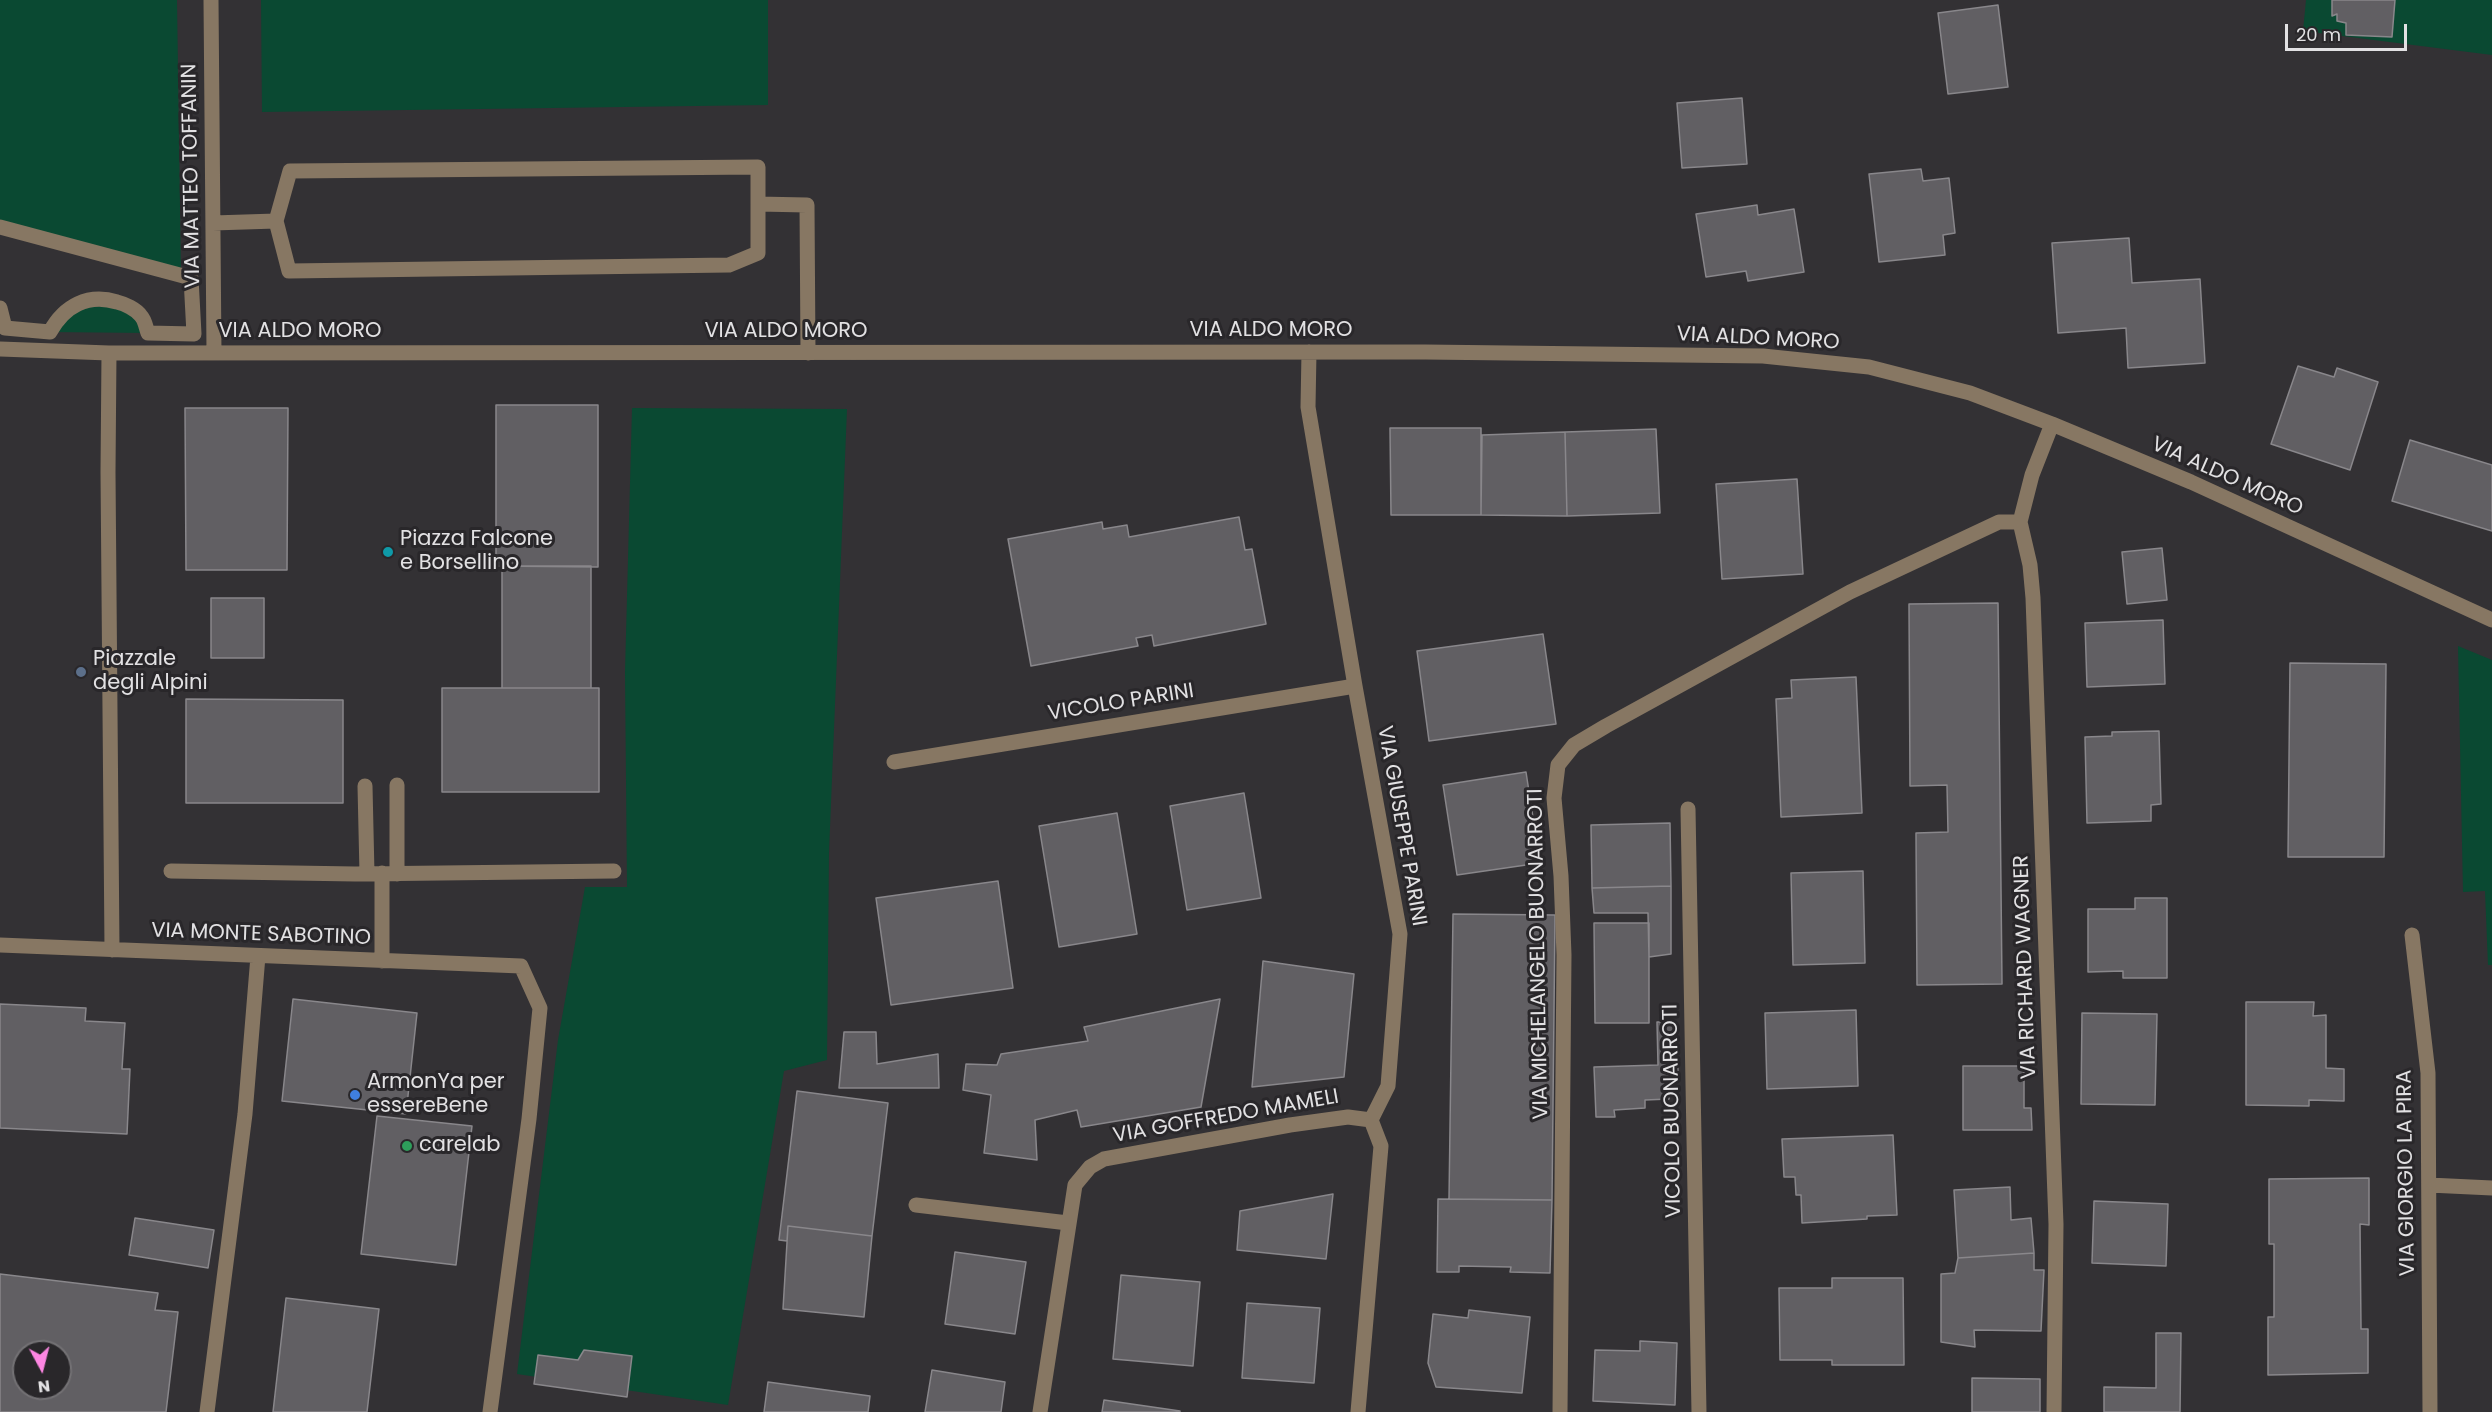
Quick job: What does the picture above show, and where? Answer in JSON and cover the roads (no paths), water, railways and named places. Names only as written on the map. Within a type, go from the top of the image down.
[{"type":"street","name":"VIA MATTEO TOFFANIN","points":[[212,0],[214,352]]},
{"type":"street","points":[[758,166],[758,253],[729,265],[289,271],[276,221],[290,171],[758,166]]},
{"type":"street","points":[[758,204],[807,205],[808,353]]},
{"type":"street","points":[[213,223],[276,221]]},
{"type":"street","points":[[0,227],[191,278],[194,334],[148,333],[141,315],[125,304],[109,299],[86,299],[58,318],[50,332],[5,328],[0,308]]},
{"type":"street","name":"VIA ALDO MORO","points":[[0,349],[109,353],[1309,352],[1763,356],[1869,367],[1970,393],[2052,424],[2191,482],[2492,620]]},
{"type":"street","name":"VIA GIUSEPPE PARINI","points":[[1309,352],[1308,407],[1400,934],[1388,1086],[1371,1120]]},
{"type":"street","points":[[109,353],[112,950]]},
{"type":"street","points":[[2020,522],[2032,475],[2052,424]]},
{"type":"street","name":"VIA MICHELANGELO BUONARROTI","points":[[1560,1412],[1564,979],[1561,876],[1554,798],[1558,765],[1574,745],[1606,726],[1850,592],[1999,522],[2020,522]]},
{"type":"street","name":"VIA RICHARD WAGNER","points":[[2020,522],[2030,565],[2033,598],[2056,1212],[2054,1412]]},
{"type":"street","name":"VICOLO PARINI","points":[[894,762],[1355,686]]},
{"type":"street","points":[[382,961],[382,874],[397,785]]},
{"type":"street","points":[[365,786],[382,874]]},
{"type":"street","name":"VICOLO BUONARROTI","points":[[1688,809],[1699,1412]]},
{"type":"street","points":[[171,871],[382,874],[614,871]]},
{"type":"street","name":"VIA GIORGIO LA PIRA","points":[[2412,935],[2428,1073],[2430,1412]]},
{"type":"street","name":"VIA MONTE SABOTINO","points":[[0,945],[521,966],[540,1008],[529,1119],[490,1412]]},
{"type":"street","points":[[207,1412],[245,1114],[258,956]]},
{"type":"street","name":"VIA GOFFREDO MAMELI","points":[[1041,1412],[1075,1185],[1090,1167],[1104,1159],[1290,1125],[1348,1117],[1371,1120]]},
{"type":"street","points":[[1358,1412],[1381,1146],[1371,1120]]},
{"type":"street","points":[[2429,1185],[2492,1188]]},
{"type":"street","points":[[916,1205],[1068,1223]]},
{"type":"place","name":"Piazza Falcone e Borsellino","points":[[388,552]]},
{"type":"place","name":"Piazzale degli Alpini","points":[[81,672]]},
{"type":"place","name":"ArmonYa per essereBene","points":[[355,1095]]},
{"type":"place","name":"carelab","points":[[407,1146]]}]
